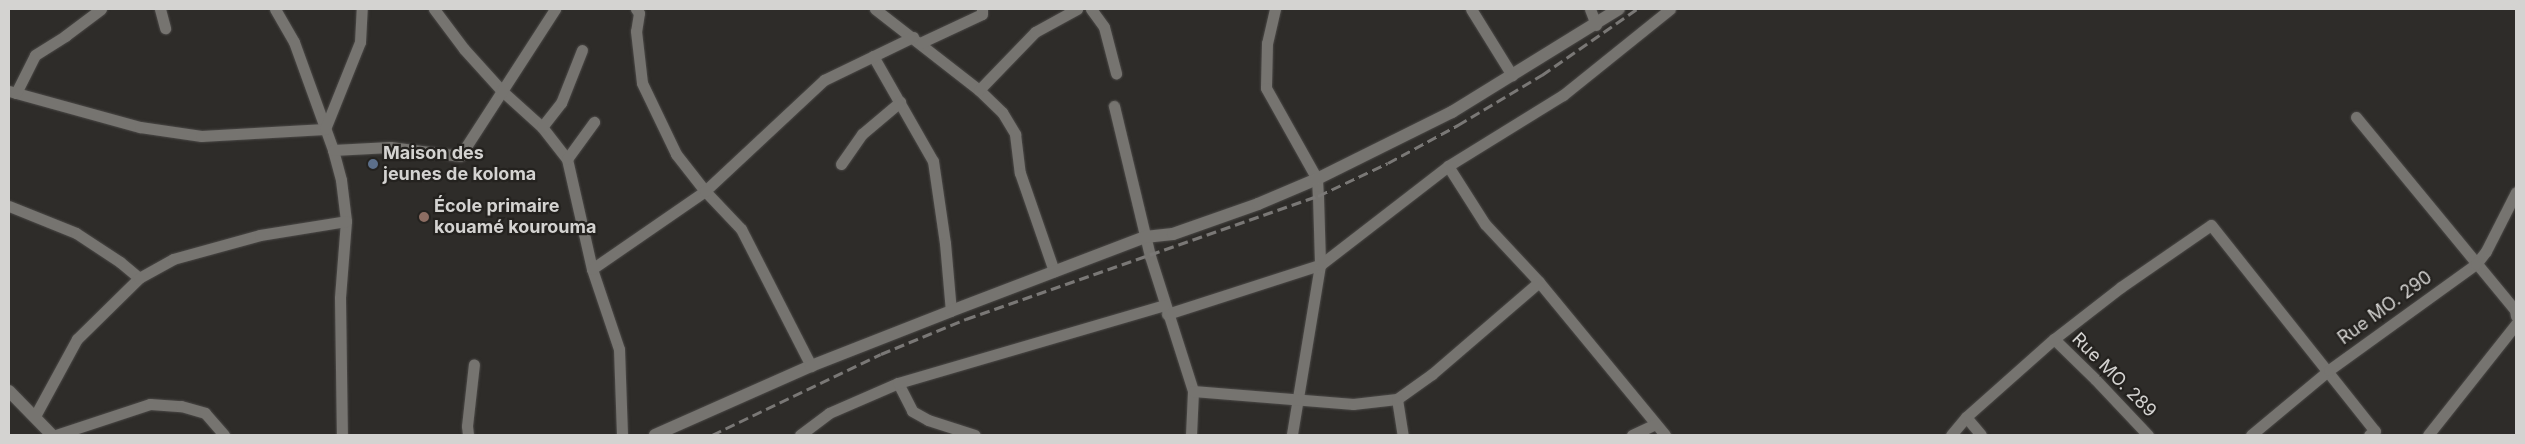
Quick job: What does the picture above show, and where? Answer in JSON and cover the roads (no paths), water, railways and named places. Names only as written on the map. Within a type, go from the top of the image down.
[{"type":"street","points":[[101,9],[65,36],[35,55],[12,92],[140,127],[201,136],[325,129]]},
{"type":"street","points":[[160,9],[165,28]]},
{"type":"street","points":[[275,9],[294,42],[333,150],[341,180],[346,221],[340,298],[342,435]]},
{"type":"street","points":[[325,129],[360,42],[362,9]]},
{"type":"street","points":[[434,9],[464,49],[502,90],[542,127],[567,159],[592,269],[619,349],[622,435]]},
{"type":"street","points":[[333,150],[390,147],[457,158],[463,153],[555,9]]},
{"type":"street","points":[[636,9],[639,13],[636,31],[642,83],[676,154],[704,191],[741,229],[811,366]]},
{"type":"street","points":[[875,9],[979,90],[1002,112],[1015,134],[1020,173],[1054,271]]},
{"type":"street","points":[[592,269],[704,191],[824,80],[873,56],[982,14],[982,9]]},
{"type":"street","points":[[979,90],[1035,32],[1077,9]]},
{"type":"street","points":[[1091,9],[1104,27],[1111,45],[1116,74]]},
{"type":"street","points":[[1275,9],[1267,43],[1266,88],[1317,179],[1320,264],[1296,401],[1292,435]]},
{"type":"street","points":[[1471,9],[1512,75]]},
{"type":"street","points":[[1590,9],[1596,25]]},
{"type":"street","points":[[655,435],[811,366],[951,310],[1145,237],[1172,234],[1258,204],[1317,179],[1452,112],[1596,25],[1619,9]]},
{"type":"street","points":[[800,435],[829,413],[898,383],[1320,264],[1448,166],[1563,95],[1670,9]]},
{"type":"street","points":[[542,127],[561,103],[582,50]]},
{"type":"street","points":[[873,56],[933,161],[944,234],[951,310]]},
{"type":"street","points":[[841,164],[862,134],[900,102]]},
{"type":"street","points":[[1114,106],[1145,237],[1165,309],[1193,391],[1191,435]]},
{"type":"street","points":[[2356,117],[2515,310],[2516,316]]},
{"type":"street","points":[[567,159],[594,122]]},
{"type":"street","points":[[1448,166],[1486,224],[1538,282],[1665,435]]},
{"type":"street","name":"Rue MO. 290","points":[[2251,435],[2329,370],[2476,264],[2486,251],[2516,192]]},
{"type":"street","points":[[9,206],[76,233],[120,262],[139,278]]},
{"type":"street","points":[[35,416],[77,339],[139,278],[173,259],[241,241],[346,221]]},
{"type":"street","points":[[1951,435],[1966,417],[2054,339],[2121,287],[2211,225],[2329,370],[2375,431],[2369,435]]},
{"type":"street","points":[[1193,391],[1296,401],[1353,404],[1397,399],[1432,374],[1538,282]]},
{"type":"street","points":[[2428,435],[2516,324]]},
{"type":"street","name":"Rue MO. 289","points":[[2054,339],[2148,435]]},
{"type":"street","points":[[468,435],[466,426],[474,364]]},
{"type":"street","points":[[898,383],[912,411],[928,420],[975,435]]},
{"type":"street","points":[[9,391],[52,435]]},
{"type":"street","points":[[1397,399],[1403,435]]},
{"type":"street","points":[[56,435],[150,404],[181,406],[205,413],[224,435]]},
{"type":"street","points":[[1966,417],[1981,435]]},
{"type":"street","points":[[1632,435],[1656,424]]},
{"type":"railway","points":[[712,435],[881,354],[966,319],[1318,196],[1388,163],[1458,125],[1542,75],[1637,9]]},
{"type":"place","name":"Maison des jeunes de koloma","points":[[373,164]]},
{"type":"place","name":"École primaire kouamé kourouma","points":[[424,217]]}]
